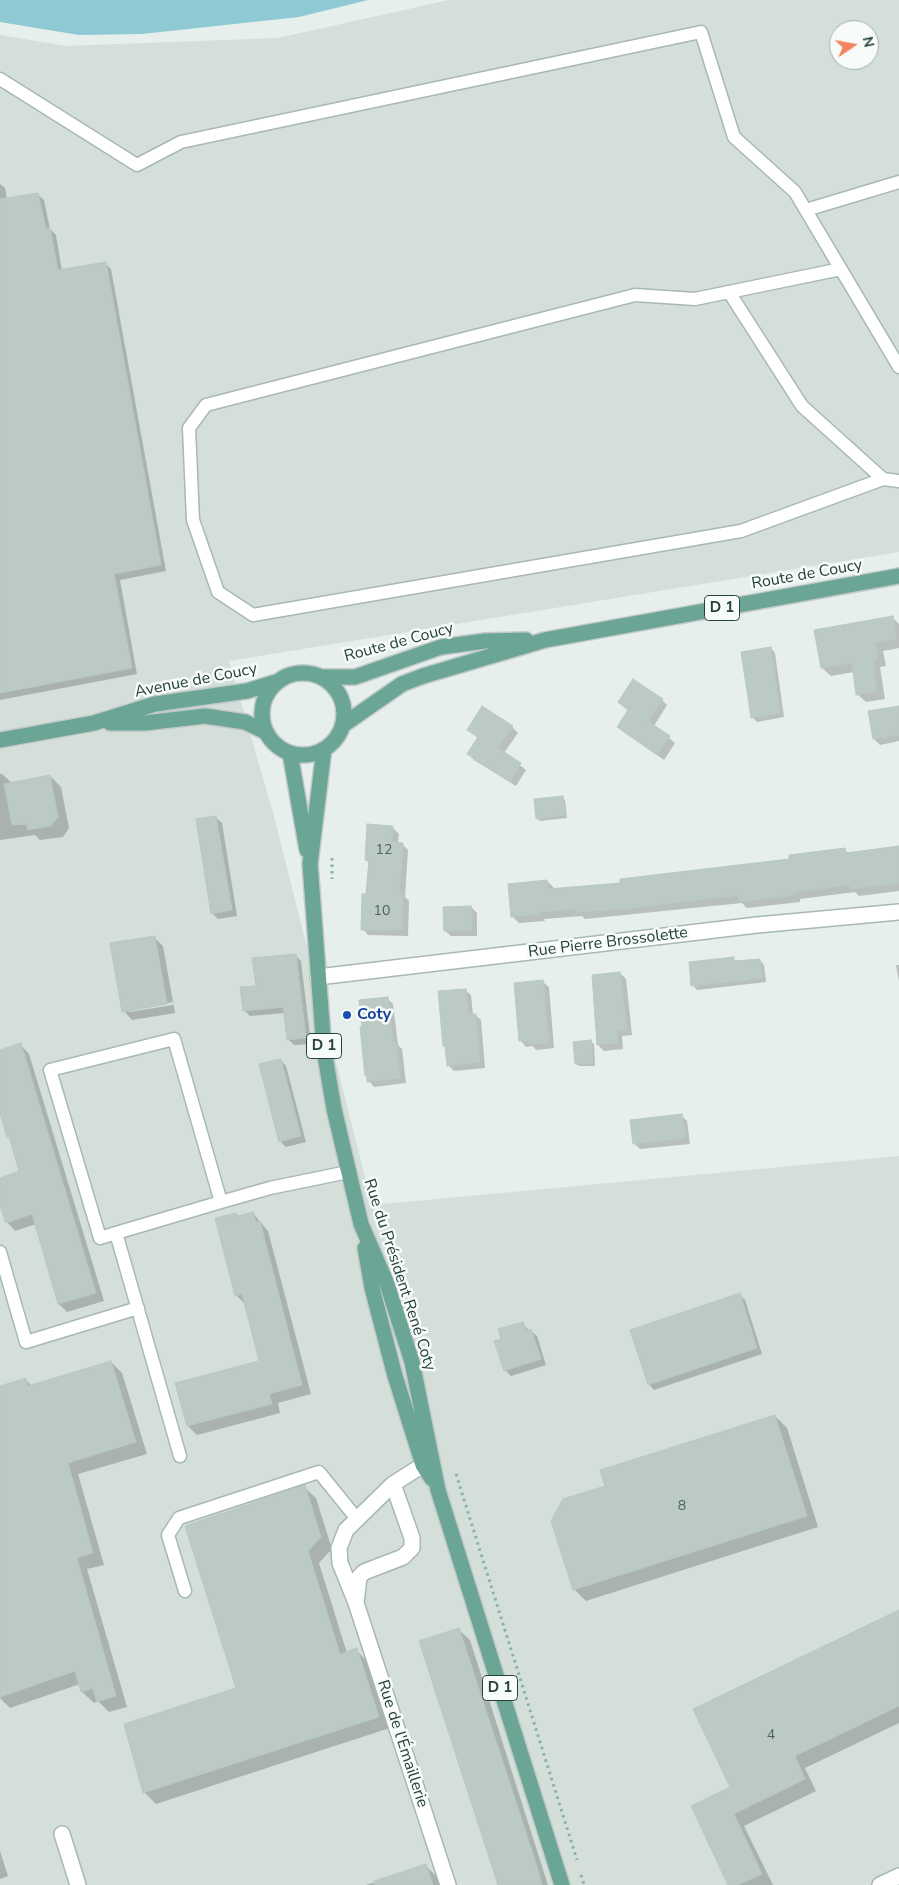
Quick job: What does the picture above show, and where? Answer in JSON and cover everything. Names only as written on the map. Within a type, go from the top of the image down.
[{"type":"main road","name":"Route de Coucy","points":[[343,725],[402,684],[545,640],[899,576]]},
{"type":"main road","name":"Route de Coucy","points":[[322,677],[355,677],[441,647],[485,641],[545,640]]},
{"type":"main road","points":[[298,673],[311,673],[322,677],[333,686],[341,698],[344,711],[343,725],[339,735],[324,749],[314,754],[290,753],[276,745],[266,732],[262,719],[262,706],[267,693],[276,682],[287,676],[298,673]]},
{"type":"main road","name":"Avenue de Coucy","points":[[0,740],[94,723],[155,704],[247,691],[276,682]]},
{"type":"main road","name":"Avenue de Coucy","points":[[94,723],[145,723],[205,716],[245,722],[266,732]]},
{"type":"main road","name":"Rue du Président René Coty","points":[[324,749],[310,864],[324,1050],[334,1109],[361,1224],[387,1284],[412,1362],[438,1490],[562,1885]]},
{"type":"main road","name":"D 1","points":[[290,753],[310,864]]},
{"type":"main road","name":"D 1","points":[[361,1224],[372,1288],[395,1376],[423,1465],[438,1490]]},
{"type":"street","name":"Rue Pierre Brossolette","points":[[318,977],[757,925],[899,912]]},
{"type":"street","name":"Rue de l'Émaillerie","points":[[423,1465],[393,1484],[357,1519],[346,1530],[339,1548],[340,1563],[356,1603],[448,1885]]},
{"type":"street","name":"Rue de l'Émaillerie","points":[[356,1603],[359,1577],[364,1572],[403,1557],[412,1548],[412,1538],[393,1484]]},
{"type":"street","points":[[62,1834],[78,1885]]},
{"type":"street","points":[[880,1885],[899,1876]]},
{"type":"lane","points":[[0,79],[137,165],[181,142],[701,32],[734,137],[795,192],[899,367]]},
{"type":"lane","points":[[806,210],[899,182]]},
{"type":"lane","points":[[841,269],[695,299],[635,295],[206,405],[189,428],[193,520],[218,592],[253,615],[741,531],[883,479],[899,481]]},
{"type":"lane","points":[[729,292],[802,406],[883,479]]},
{"type":"lane","points":[[221,1202],[174,1039],[50,1070],[100,1238],[270,1188],[348,1172]]},
{"type":"lane","points":[[116,1233],[180,1456]]},
{"type":"lane","points":[[0,1252],[26,1342],[138,1308]]},
{"type":"lane","points":[[184,1591],[168,1535],[179,1518],[319,1472],[357,1519]]},
{"type":"path","points":[[332,852],[332,880]]},
{"type":"path","points":[[455,1468],[584,1885]]},
{"type":"shaded area","points":[[449,0],[899,0],[899,552],[229,661],[274,816],[372,1205],[899,1156],[899,1885],[0,1885],[0,35],[66,46],[278,38]]},
{"type":"water","points":[[0,0],[368,0],[299,17],[142,34],[79,35],[0,22]]},
{"type":"building","points":[[38,193],[46,229],[50,228],[58,270],[106,262],[161,565],[114,574],[132,668],[0,693],[0,199]]},
{"type":"building","points":[[893,616],[896,639],[875,643],[878,658],[873,659],[877,691],[856,695],[852,663],[821,668],[814,630]]},
{"type":"building","points":[[771,647],[780,713],[751,718],[741,652]]},
{"type":"building","points":[[633,679],[663,699],[648,721],[670,736],[657,755],[617,727],[628,710],[618,702]]},
{"type":"building","points":[[482,706],[513,726],[498,748],[521,763],[510,782],[467,754],[478,737],[467,730]]},
{"type":"building","points":[[899,706],[899,735],[873,739],[868,711]]},
{"type":"building","points":[[50,775],[58,817],[51,826],[27,830],[27,824],[12,825],[4,784]]},
{"type":"building","points":[[563,796],[565,815],[536,819],[534,799]]},
{"type":"building","points":[[216,816],[232,910],[211,914],[196,819]]},
{"type":"building","points":[[367,824],[393,826],[392,842],[403,843],[399,894],[403,894],[403,930],[361,930],[362,894],[366,894],[369,860],[365,860]]},
{"type":"building","points":[[899,846],[899,883],[850,889],[850,885],[793,892],[793,895],[739,902],[738,895],[624,909],[576,912],[576,909],[538,912],[538,914],[511,917],[508,884],[547,880],[548,889],[620,883],[620,879],[789,859],[789,855],[845,848],[846,853]]},
{"type":"building","points":[[471,906],[472,930],[444,931],[443,907]]},
{"type":"building","points":[[155,936],[167,1004],[122,1012],[110,943]]},
{"type":"building","points":[[296,954],[306,1038],[287,1040],[283,1007],[243,1011],[240,987],[256,986],[252,958]]},
{"type":"building","points":[[734,957],[734,961],[760,959],[762,978],[691,986],[689,962]]},
{"type":"building","points":[[620,972],[627,1030],[617,1031],[618,1043],[597,1045],[592,975]]},
{"type":"building","points":[[543,980],[549,1043],[529,1044],[529,1041],[519,1041],[514,983]]},
{"type":"building","points":[[466,989],[468,1014],[476,1014],[480,1062],[447,1066],[445,1046],[443,1046],[438,991]]},
{"type":"building","points":[[388,997],[393,1042],[396,1042],[400,1078],[367,1082],[360,1027],[362,1027],[359,1000]]},
{"type":"building","points":[[591,1040],[593,1063],[575,1064],[573,1042]]},
{"type":"building","points":[[21,1043],[96,1293],[58,1304],[32,1214],[6,1223],[0,1206],[0,1178],[19,1171],[9,1136],[7,1137],[0,1114],[0,1050]]},
{"type":"building","points":[[281,1059],[301,1136],[279,1142],[259,1064]]},
{"type":"building","points":[[682,1114],[685,1138],[633,1144],[630,1120]]},
{"type":"building","points":[[253,1212],[256,1222],[260,1221],[302,1385],[269,1394],[272,1404],[187,1426],[175,1383],[259,1361],[242,1294],[235,1296],[215,1218],[236,1213],[237,1216]]},
{"type":"building","points":[[740,1293],[757,1348],[648,1385],[630,1330]]},
{"type":"building","points":[[523,1322],[526,1331],[531,1329],[541,1359],[504,1371],[494,1341],[501,1339],[498,1329]]},
{"type":"building","points":[[111,1361],[136,1442],[68,1463],[93,1553],[77,1558],[116,1696],[97,1702],[93,1688],[81,1692],[75,1671],[0,1697],[0,1386],[26,1378],[28,1386]]},
{"type":"building","points":[[775,1415],[807,1516],[573,1590],[551,1521],[563,1499],[605,1486],[600,1470]]},
{"type":"building","points":[[305,1485],[321,1537],[308,1551],[340,1654],[357,1648],[379,1717],[143,1793],[124,1724],[236,1688],[185,1526]]},
{"type":"building","points":[[899,1610],[899,1706],[795,1756],[805,1779],[734,1814],[762,1874],[738,1885],[728,1885],[691,1806],[730,1787],[693,1709]]},
{"type":"building","points":[[459,1628],[542,1885],[498,1885],[419,1641]]},
{"type":"building","points":[[426,1864],[433,1885],[374,1885],[374,1881]]},
{"type":"place","name":"Coty","points":[[347,1015]]}]
